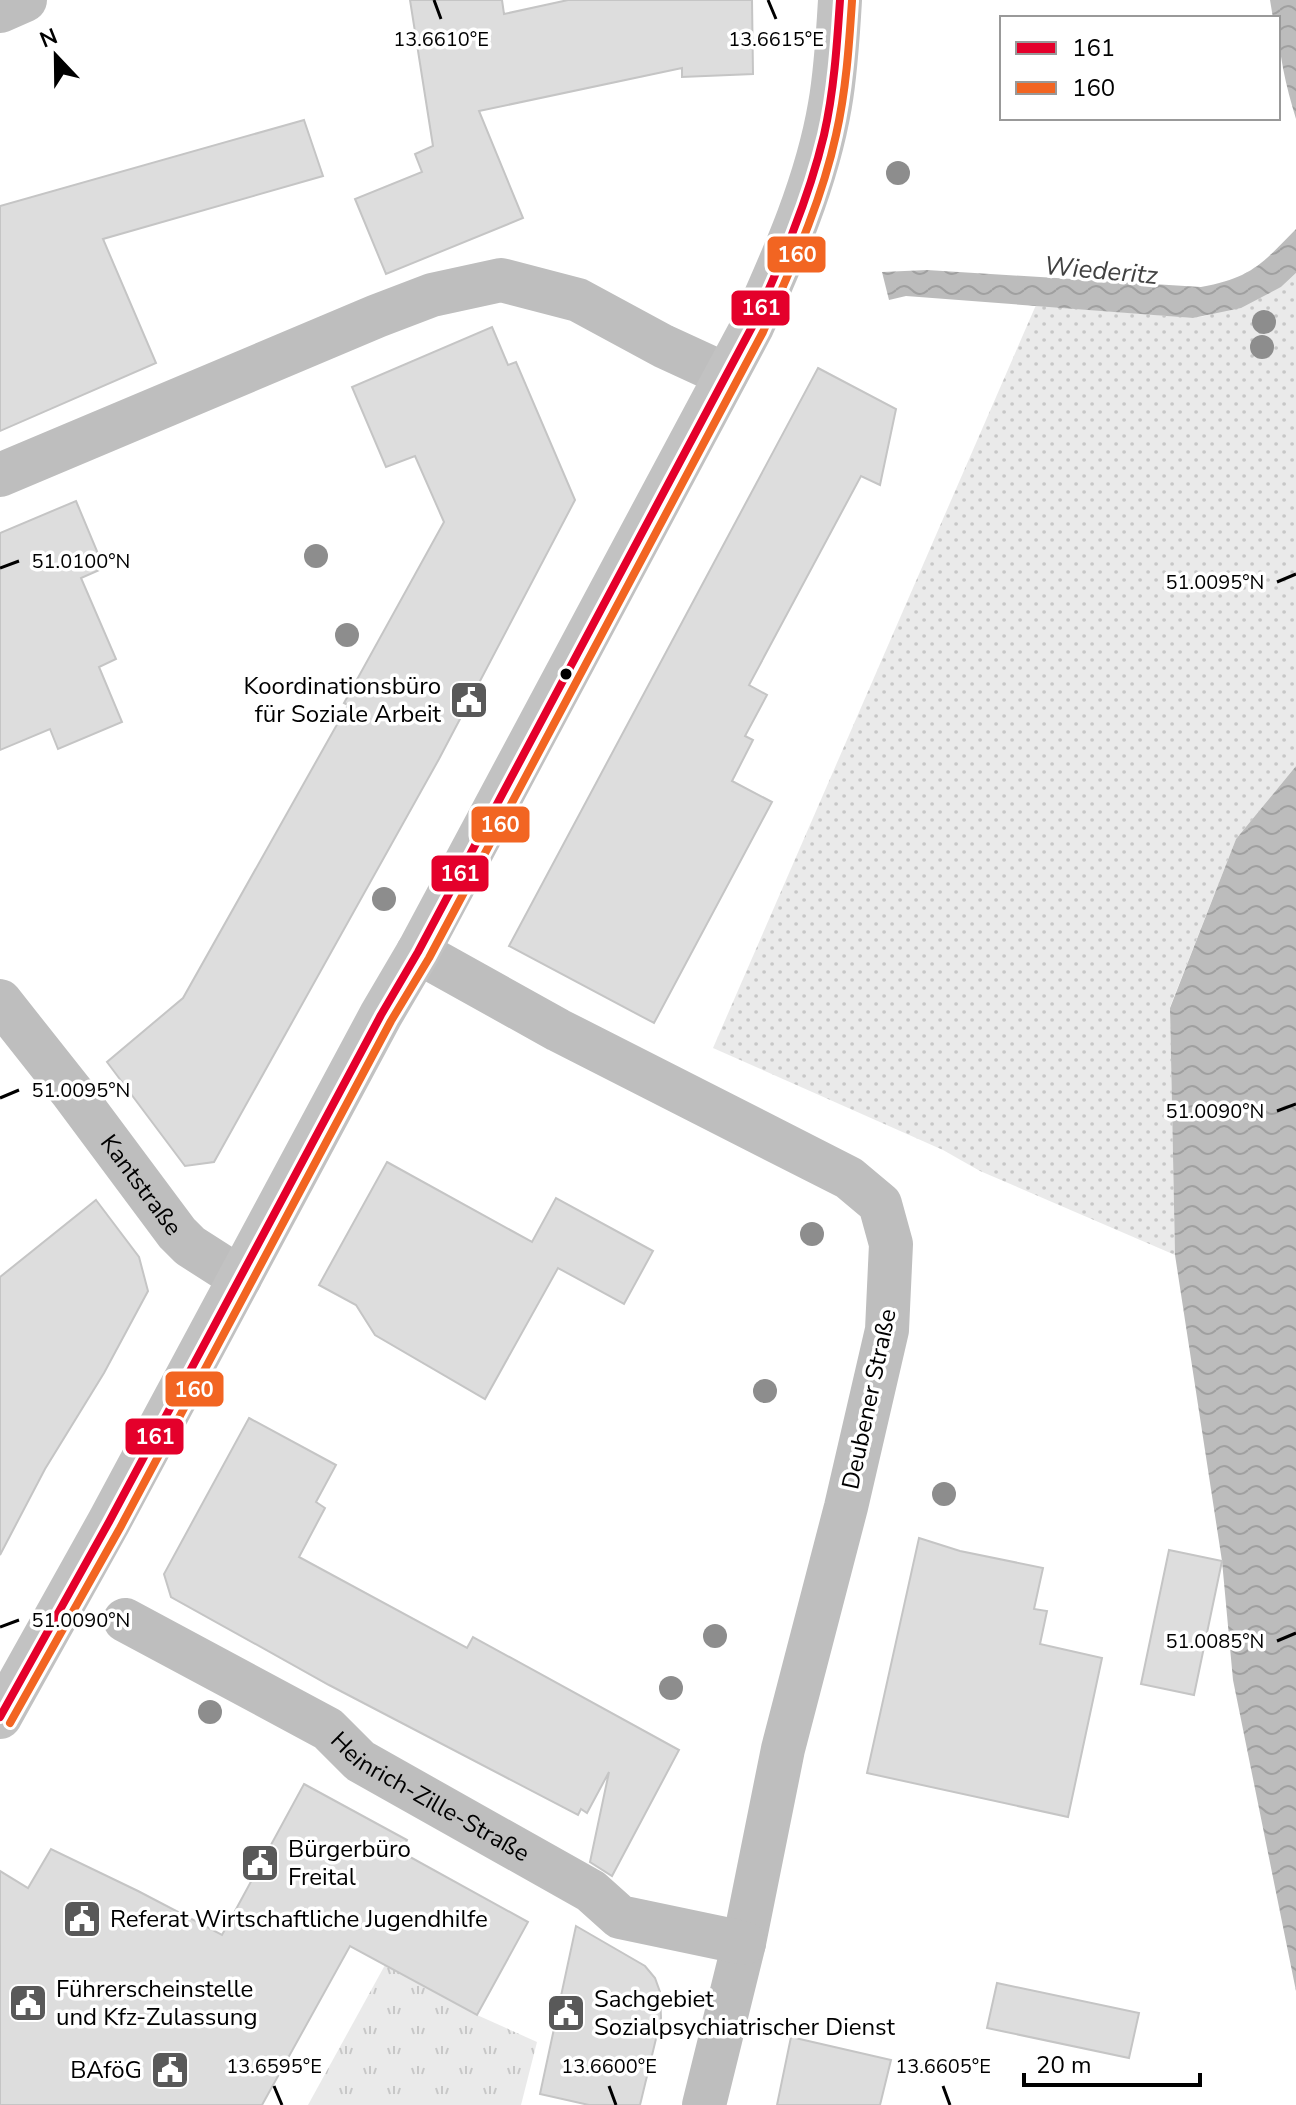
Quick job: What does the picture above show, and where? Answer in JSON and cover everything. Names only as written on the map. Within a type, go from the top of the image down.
[{"type":"street","points":[[0,11],[25,0]]},
{"type":"street","points":[[0,1717],[418,952],[726,375],[777,272],[820,149],[830,104],[840,0]]},
{"type":"street","points":[[0,475],[377,316],[432,295],[501,280],[578,300],[726,375]]},
{"type":"street","name":"Deubener Straße","points":[[418,952],[558,1030],[849,1178],[880,1204],[891,1244],[887,1330],[846,1507],[783,1749],[744,1943],[704,2105]]},
{"type":"street","name":"Kantstraße","points":[[0,1001],[177,1233],[190,1246],[240,1278]]},
{"type":"street","name":"Heinrich-Zille-Straße","points":[[125,1620],[328,1729],[360,1761],[591,1891],[620,1917],[744,1943]]},
{"type":"green space","points":[[1296,273],[1296,766],[1236,839],[1170,1007],[1175,1255],[980,1171],[943,1150],[713,1048],[1036,305],[1193,318],[1281,287]]},
{"type":"green space","points":[[385,1965],[477,2015],[537,2042],[521,2105],[308,2105]]},
{"type":"water","points":[[1270,0],[1296,0],[1296,119],[1280,50],[1280,16],[1273,16]]},
{"type":"water","points":[[1296,229],[1296,273],[1281,287],[1241,308],[1193,318],[906,296],[889,300],[882,272],[927,270],[1201,287],[1232,279],[1254,268]]},
{"type":"water","points":[[1296,766],[1296,1991],[1233,1680],[1222,1561],[1175,1255],[1170,1008],[1236,839]]},
{"type":"building","points":[[410,0],[502,0],[504,14],[568,0],[752,0],[753,74],[682,77],[682,68],[479,111],[523,218],[386,274],[355,199],[422,172],[415,154],[433,146]]},
{"type":"building","points":[[304,120],[323,176],[103,239],[156,363],[0,431],[0,206]]},
{"type":"building","points":[[492,327],[508,365],[516,362],[575,500],[439,759],[214,1162],[185,1166],[107,1062],[183,998],[348,705],[344,703],[444,522],[415,456],[386,467],[352,387]]},
{"type":"building","points":[[818,368],[896,409],[880,485],[861,476],[749,685],[767,695],[745,736],[753,740],[732,781],[772,802],[654,1023],[509,946]]},
{"type":"building","points":[[76,501],[104,568],[81,578],[116,659],[99,667],[122,722],[58,749],[50,729],[0,750],[0,533]]},
{"type":"building","points":[[387,1162],[532,1242],[556,1198],[653,1251],[624,1304],[558,1268],[485,1399],[375,1335],[356,1305],[319,1285]]},
{"type":"building","points":[[96,1200],[139,1257],[148,1291],[104,1373],[45,1469],[0,1555],[0,1277]]},
{"type":"building","points":[[249,1418],[336,1465],[316,1502],[325,1508],[299,1557],[467,1648],[473,1637],[679,1750],[612,1876],[590,1862],[609,1772],[587,1813],[581,1809],[578,1815],[329,1685],[171,1597],[164,1574]]},
{"type":"building","points":[[919,1538],[960,1551],[1043,1568],[1034,1609],[1047,1611],[1040,1644],[1102,1658],[1068,1817],[867,1773]]},
{"type":"building","points":[[1169,1550],[1222,1561],[1194,1695],[1141,1684]]},
{"type":"building","points":[[304,1784],[407,1840],[401,1852],[528,1922],[477,2015],[350,1946],[262,2105],[0,2105],[0,1871],[28,1888],[51,1849],[222,1935]]},
{"type":"building","points":[[576,1926],[645,1966],[655,1978],[660,1992],[661,2018],[640,2105],[589,2105],[540,2094]]},
{"type":"building","points":[[997,1983],[1139,2013],[1129,2058],[987,2028]]},
{"type":"building","points":[[791,2037],[891,2060],[880,2105],[777,2105]]},
{"type":"transit line","name":"161","points":[[0,1717],[418,952],[752,327],[792,233],[824,135],[840,0]]},
{"type":"transit line","name":"160","points":[[10,1723],[120,1528],[391,1021],[429,958],[763,332],[804,235],[830,161],[845,85],[852,1]]},
{"type":"place","name":"Koordinationsbüro für Soziale Arbeit","points":[[469,700]]},
{"type":"place","name":"Bürgerbüro Freital","points":[[260,1863]]},
{"type":"place","name":"Referat Wirtschaftliche Jugendhilfe","points":[[82,1919]]},
{"type":"place","name":"Führerscheinstelle und Kfz-Zulassung","points":[[28,2003]]},
{"type":"place","name":"Sachgebiet Sozialpsychiatrischer Dienst","points":[[566,2013]]},
{"type":"place","name":"BAföG","points":[[170,2070]]},
{"type":"water label","name":"Wiederitz","points":[[1101,270]]}]
